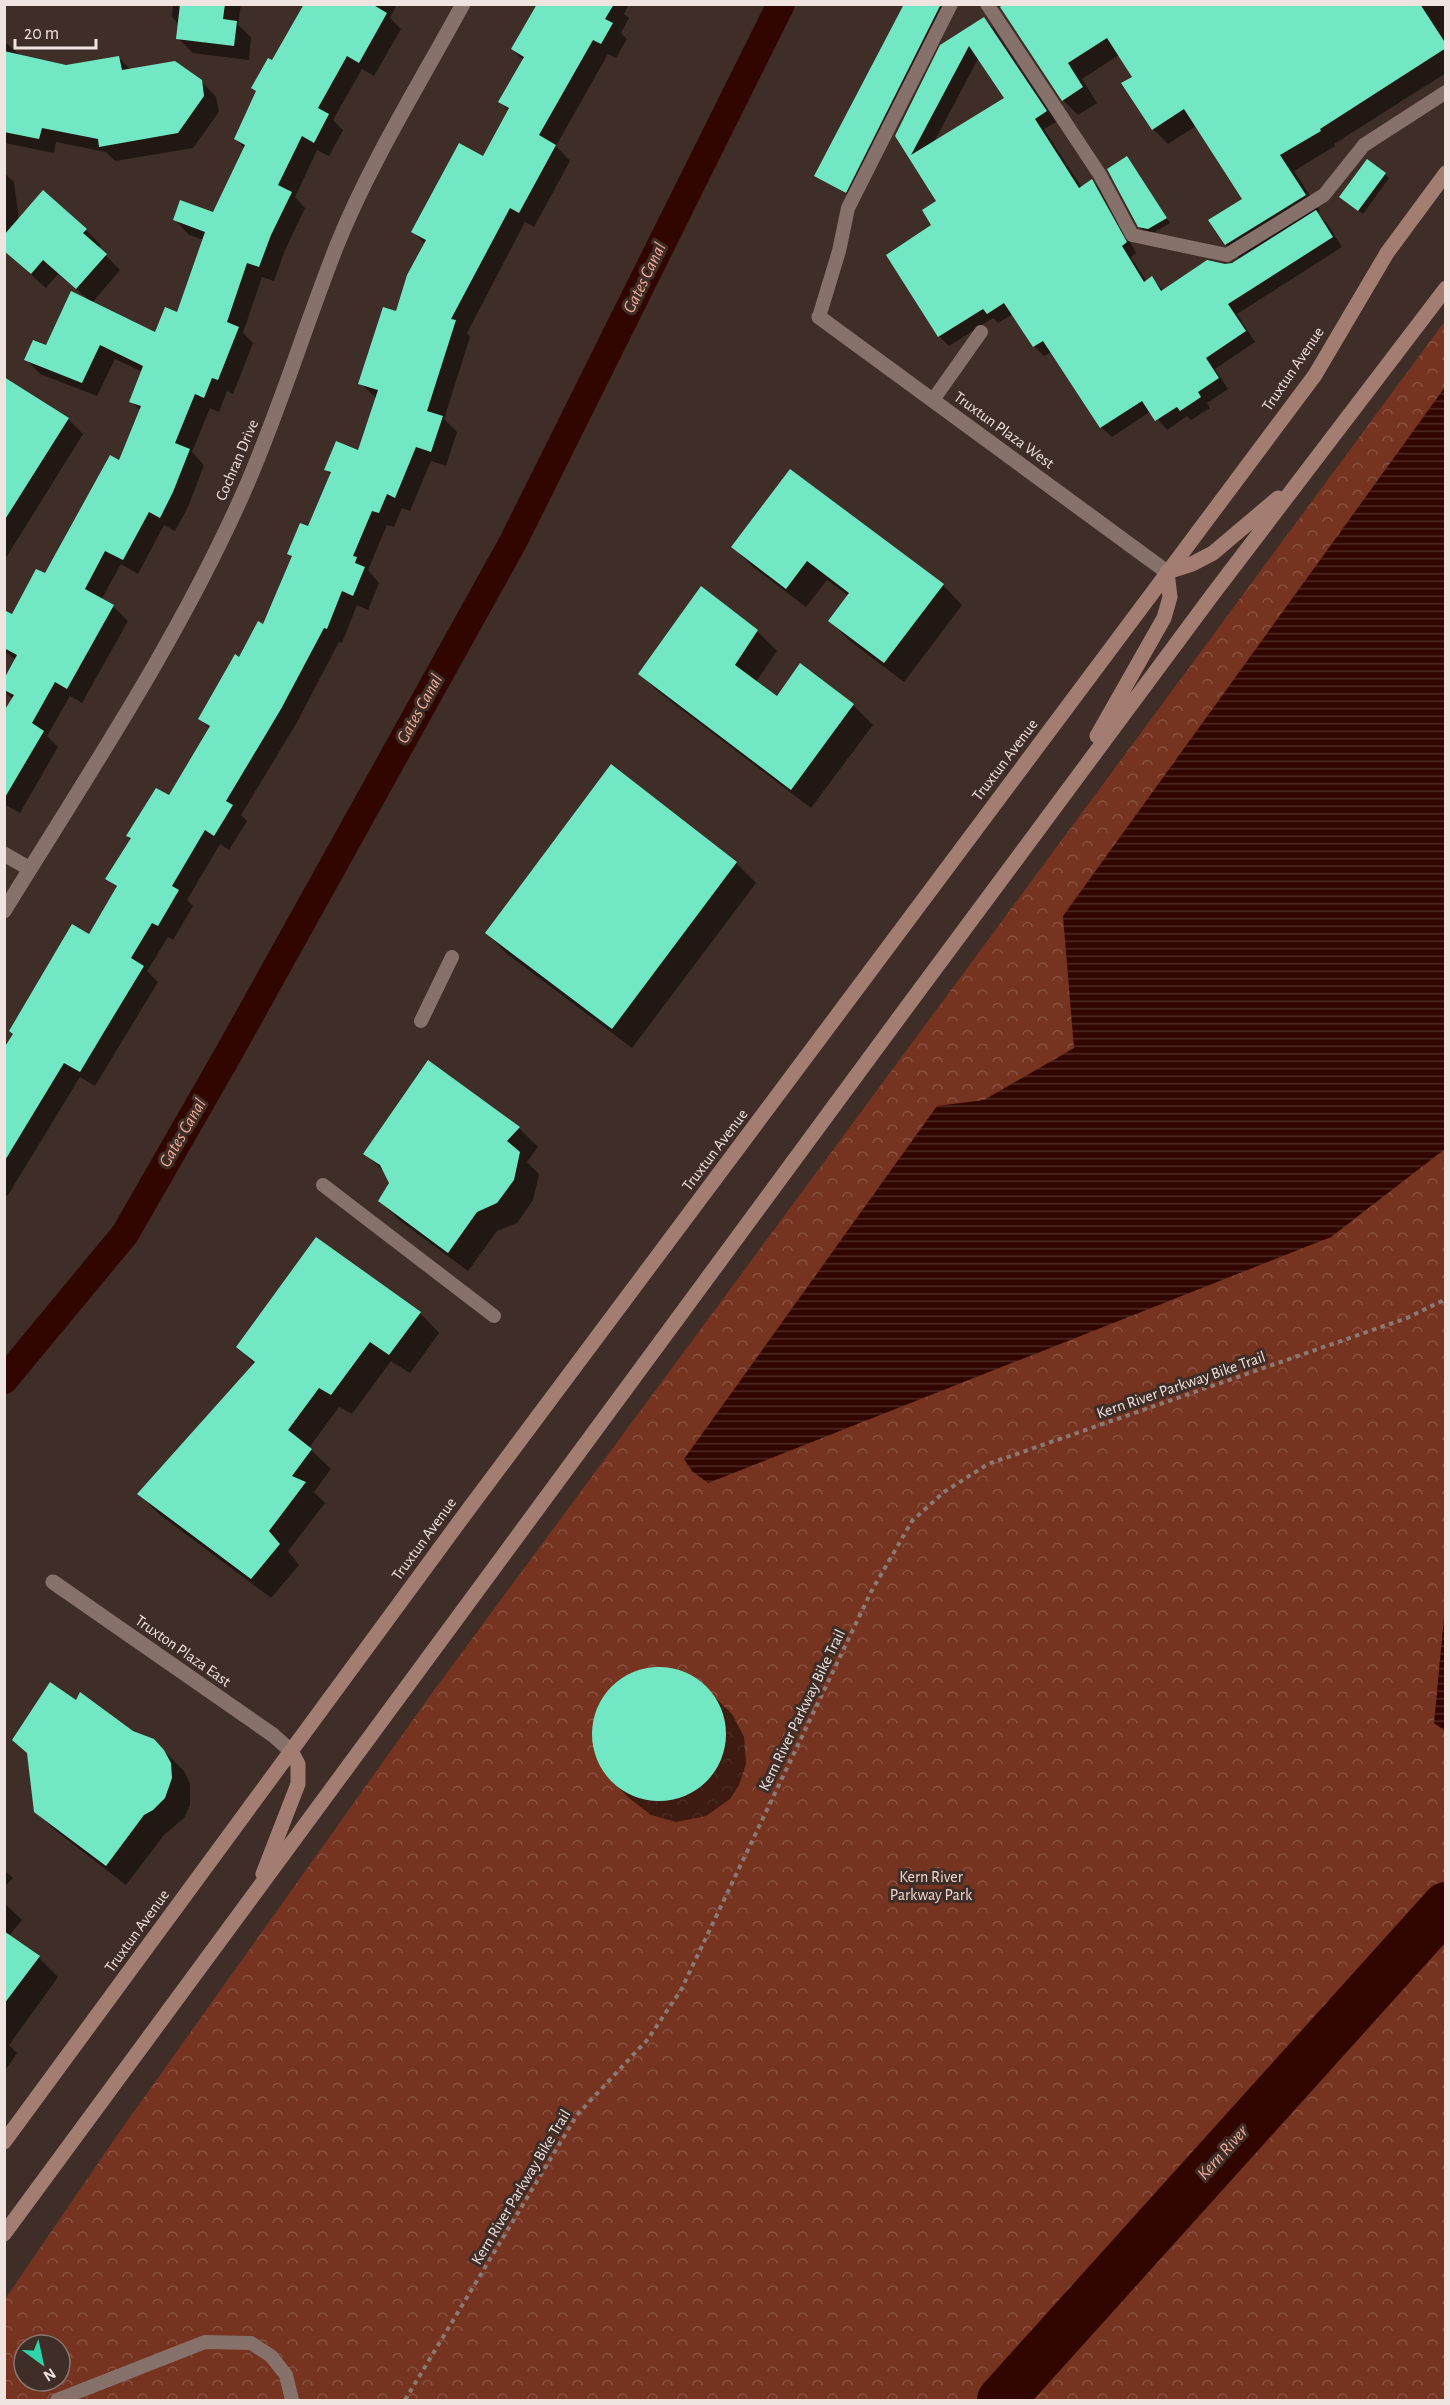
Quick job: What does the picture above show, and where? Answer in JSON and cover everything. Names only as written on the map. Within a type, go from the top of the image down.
[{"type":"main road","name":"Truxtun Avenue","points":[[4,2142],[291,1750],[1315,375],[1387,253],[1446,174]]},
{"type":"main road","points":[[4,2234],[1065,793],[1446,288]]},
{"type":"main road","points":[[1065,793],[1164,618],[1170,597],[1167,572],[1192,564],[1213,553],[1302,478]]},
{"type":"main road","points":[[256,1893],[298,1784],[298,1764],[291,1750]]},
{"type":"street","name":"Cochran Drive","points":[[4,911],[157,662],[203,576],[245,489],[278,410],[343,233],[372,168],[463,4]]},
{"type":"street","name":"Truxtun Plaza West","points":[[819,317],[1167,572]]},
{"type":"street","points":[[4,854],[30,869]]},
{"type":"street","name":"Truxton Plaza East","points":[[53,1582],[273,1735],[291,1750]]},
{"type":"lane","points":[[819,317],[839,250],[848,208],[951,4]]},
{"type":"lane","points":[[987,4],[1100,175],[1132,235],[1227,255],[1324,195],[1364,145],[1446,92]]},
{"type":"lane","points":[[933,400],[981,332]]},
{"type":"lane","points":[[421,1021],[452,957]]},
{"type":"lane","points":[[323,1185],[494,1316]]},
{"type":"lane","points":[[57,2400],[205,2342],[251,2343],[271,2356],[286,2375],[292,2400]]},
{"type":"path","name":"Kern River Parkway Bike Trail","points":[[405,2400],[577,2115],[648,2039],[681,1990],[871,1592],[912,1521],[944,1492],[988,1464],[1407,1318],[1446,1299]]},
{"type":"green space","name":"Kern River Parkway Park","points":[[1445,321],[1445,2400],[5,2400],[5,2299],[118,2134],[432,1693]]},
{"type":"shaded area","points":[[1445,387],[1445,1149],[1331,1237],[708,1483],[692,1471],[684,1459],[937,1106],[984,1100],[1074,1048],[1063,916]]},
{"type":"shaded area","points":[[1445,1607],[1446,1731],[1434,1723]]},
{"type":"building","points":[[180,4],[225,4],[223,19],[237,21],[234,46],[176,39]]},
{"type":"building","points":[[304,4],[372,4],[387,13],[359,63],[347,56],[318,108],[329,114],[314,143],[302,136],[278,185],[292,192],[271,235],[259,267],[247,263],[227,322],[239,327],[218,380],[212,378],[204,398],[195,394],[175,443],[190,449],[173,492],[160,518],[149,512],[123,560],[105,551],[85,589],[114,605],[67,689],[55,682],[32,723],[44,731],[4,799],[4,711],[14,695],[4,690],[4,679],[17,655],[4,648],[4,610],[12,614],[36,569],[45,573],[110,455],[119,460],[141,406],[129,402],[143,366],[100,345],[82,383],[24,360],[33,340],[46,345],[71,291],[155,332],[165,307],[177,312],[205,232],[173,220],[180,200],[213,212],[245,145],[234,139],[256,91],[251,88],[268,58],[272,60]]},
{"type":"building","points":[[537,4],[614,4],[605,19],[613,23],[601,44],[593,40],[539,135],[556,145],[519,213],[510,208],[451,319],[456,320],[427,411],[443,416],[431,452],[416,447],[395,498],[387,494],[379,513],[372,511],[353,556],[357,557],[355,563],[365,567],[353,596],[342,591],[327,629],[324,628],[281,709],[226,801],[233,805],[214,836],[205,830],[172,886],[179,890],[158,926],[152,923],[131,958],[144,966],[80,1072],[64,1063],[4,1162],[4,1048],[13,1034],[9,1031],[72,924],[89,934],[117,886],[105,879],[131,838],[126,836],[156,788],[169,795],[210,726],[198,719],[235,654],[239,657],[258,621],[263,624],[292,556],[287,554],[300,523],[308,526],[331,472],[324,470],[336,441],[358,450],[378,390],[358,384],[383,307],[396,311],[407,275],[426,240],[411,232],[459,143],[483,156],[509,108],[498,102],[524,57],[511,49]]},
{"type":"building","points":[[904,4],[941,4],[846,193],[814,176]]},
{"type":"building","points":[[1003,4],[1420,4],[1446,44],[1446,48],[1320,129],[1321,131],[1280,155],[1306,195],[1225,245],[1208,220],[1242,199],[1184,109],[1152,130],[1121,83],[1132,77],[1107,38],[1068,63],[1083,87],[1062,101],[1000,7]]},
{"type":"building","points":[[984,17],[1047,111],[1035,119],[1079,188],[1092,179],[1127,242],[1122,246],[1144,282],[1152,276],[1161,291],[1207,260],[1225,264],[1232,263],[1316,210],[1333,237],[1228,304],[1246,331],[1206,358],[1219,378],[1198,392],[1201,397],[1180,411],[1177,407],[1155,421],[1142,401],[1100,428],[1043,341],[1033,347],[1004,303],[987,314],[983,309],[938,337],[886,255],[931,225],[922,210],[936,201],[895,136],[940,45]],"holes":[[[969,46],[1004,98],[911,155]]]},
{"type":"building","points":[[4,51],[66,65],[119,56],[122,70],[175,61],[202,80],[204,96],[178,133],[99,147],[98,139],[42,128],[39,139],[4,132]]},
{"type":"building","points":[[1127,156],[1167,218],[1148,229],[1138,227],[1107,169]]},
{"type":"building","points":[[1367,159],[1386,173],[1358,211],[1339,197]]},
{"type":"building","points":[[43,190],[87,229],[83,233],[107,254],[76,289],[43,260],[31,274],[4,251],[4,235]]},
{"type":"building","points":[[4,377],[69,418],[4,521]]},
{"type":"building","points":[[790,469],[944,584],[884,663],[828,621],[849,593],[807,561],[786,589],[731,547]]},
{"type":"building","points":[[701,586],[758,630],[735,665],[777,696],[800,663],[854,704],[791,790],[638,674]]},
{"type":"building","points":[[611,764],[737,862],[612,1029],[485,933]]},
{"type":"building","points":[[428,1060],[520,1127],[507,1141],[520,1152],[514,1180],[497,1203],[477,1212],[448,1253],[378,1201],[389,1183],[380,1165],[363,1154]]},
{"type":"building","points":[[316,1237],[421,1312],[389,1355],[370,1342],[331,1395],[319,1388],[288,1430],[312,1449],[292,1476],[306,1482],[269,1531],[280,1544],[251,1579],[137,1494],[255,1362],[236,1347]]},
{"type":"building","points":[[659,1667],[685,1672],[706,1687],[721,1708],[726,1734],[721,1760],[706,1781],[685,1796],[659,1801],[633,1796],[612,1781],[597,1760],[592,1734],[597,1708],[612,1687],[633,1672]]},
{"type":"building","points":[[50,1682],[76,1700],[80,1692],[133,1731],[154,1739],[164,1750],[171,1763],[172,1778],[165,1798],[144,1815],[106,1866],[34,1812],[27,1753],[12,1740]]},
{"type":"building","points":[[4,1931],[40,1956],[4,2004]]},
{"type":"waterway","name":"Gates Canal","points":[[4,1380],[125,1234],[230,1051],[513,542],[781,4]]},
{"type":"waterway","name":"Kern River","points":[[1001,2400],[1446,1906]]}]
